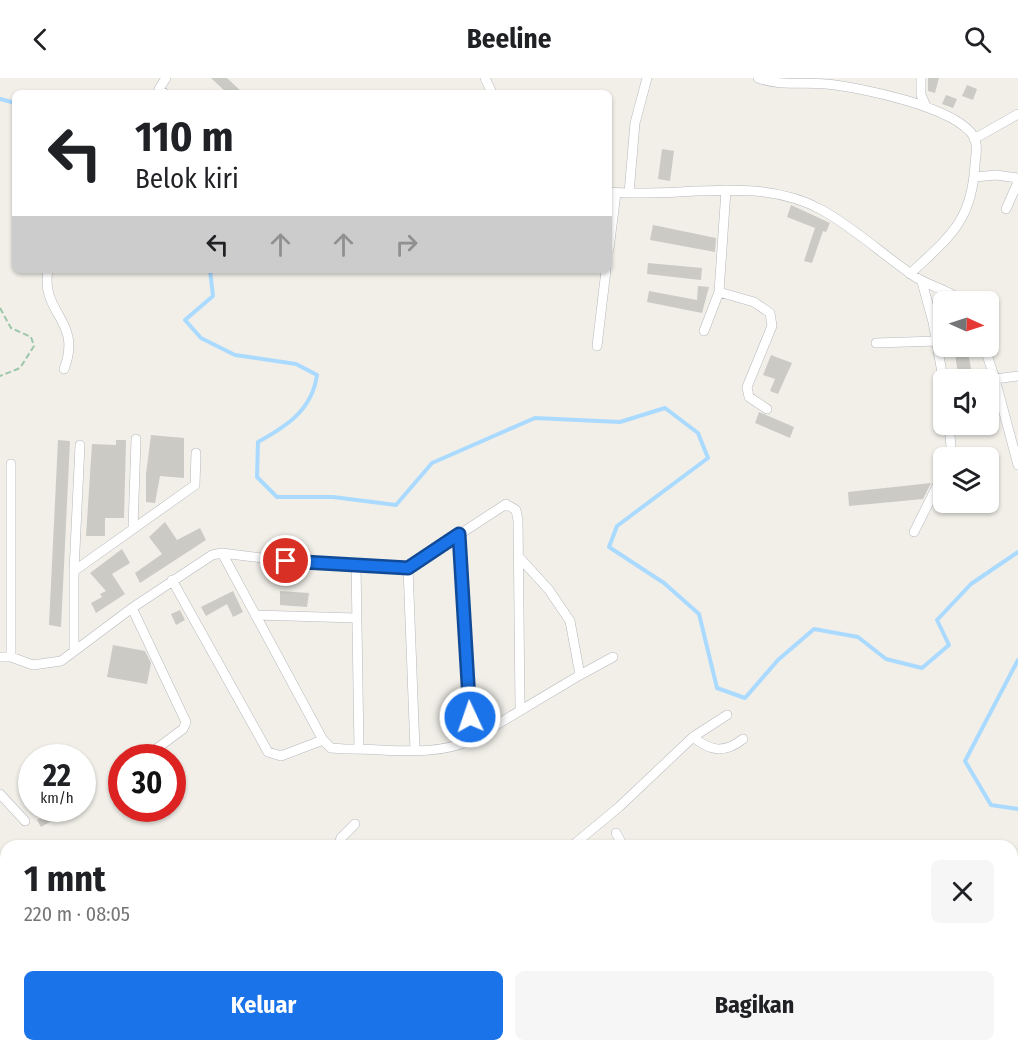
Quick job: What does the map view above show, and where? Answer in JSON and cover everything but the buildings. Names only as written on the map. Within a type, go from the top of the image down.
[{"type":"street","points":[[629,193],[635,123],[647,78]]},
{"type":"street","points":[[758,78],[842,86],[926,106],[944,113],[970,132],[974,139],[975,177],[967,207],[959,225],[910,274]]},
{"type":"street","points":[[921,78],[921,95],[926,106]]},
{"type":"street","points":[[974,139],[1018,114]]},
{"type":"street","points":[[975,177],[996,175],[1018,180],[1006,209]]},
{"type":"street","points":[[704,331],[719,292],[726,190]]},
{"type":"street","points":[[612,193],[764,191],[820,209],[877,247],[910,274],[940,291]]},
{"type":"street","points":[[48,273],[48,294],[70,341],[64,369]]},
{"type":"street","points":[[597,346],[606,273]]},
{"type":"street","points":[[922,282],[933,325]]},
{"type":"street","points":[[719,292],[754,302],[770,313],[772,326],[747,387],[749,397],[767,409]]},
{"type":"street","points":[[876,343],[933,341]]},
{"type":"street","points":[[999,378],[1018,376]]},
{"type":"street","points":[[999,394],[1018,465]]},
{"type":"street","points":[[133,528],[136,439]]},
{"type":"street","points":[[74,651],[74,571],[80,445]]},
{"type":"street","points":[[74,571],[195,485],[196,453]]},
{"type":"street","points":[[11,464],[5,552],[11,657]]},
{"type":"street","points":[[914,532],[933,494]]},
{"type":"street","points":[[0,657],[11,657],[33,664],[62,661],[132,608],[204,558],[222,553],[286,561],[408,568],[501,505],[508,504],[518,513],[520,708]]},
{"type":"street","points":[[459,534],[471,740]]},
{"type":"street","points":[[222,553],[323,741],[332,748],[441,750],[471,740],[520,708],[613,657]]},
{"type":"street","points":[[519,556],[549,590],[570,621],[580,675]]},
{"type":"street","points":[[356,564],[359,749]]},
{"type":"street","points":[[408,568],[415,750]]},
{"type":"street","points":[[172,580],[268,752],[281,756],[323,741]]},
{"type":"street","points":[[132,608],[186,723],[180,732],[163,744]]},
{"type":"street","points":[[255,615],[356,618]]},
{"type":"street","points":[[579,840],[619,807],[693,737],[727,715]]},
{"type":"street","points":[[693,737],[705,747],[719,750],[743,739]]},
{"type":"street","points":[[0,794],[18,813]]},
{"type":"street","points":[[340,840],[355,824]]},
{"type":"street","points":[[616,834],[620,840]]},
{"type":"path","points":[[0,308],[11,328],[31,337],[34,346],[20,368],[0,376]]},
{"type":"waterway","points":[[0,99],[12,102]]},
{"type":"waterway","points":[[210,273],[213,296],[185,320],[201,338],[235,355],[296,364],[317,375],[310,398],[304,407],[279,430],[258,442],[257,477],[277,497],[333,497],[396,505],[432,463],[535,418],[620,422],[665,408],[698,433],[708,458],[617,526],[609,547],[664,583],[699,614],[717,688],[745,698],[778,660],[814,629],[858,637],[886,659],[922,668],[949,645],[937,620],[971,584],[1018,552]]},
{"type":"waterway","points":[[1018,660],[965,761],[991,805],[1018,809]]},
{"type":"route","points":[[286,561],[408,568],[421,562],[459,534],[470,717]]}]
